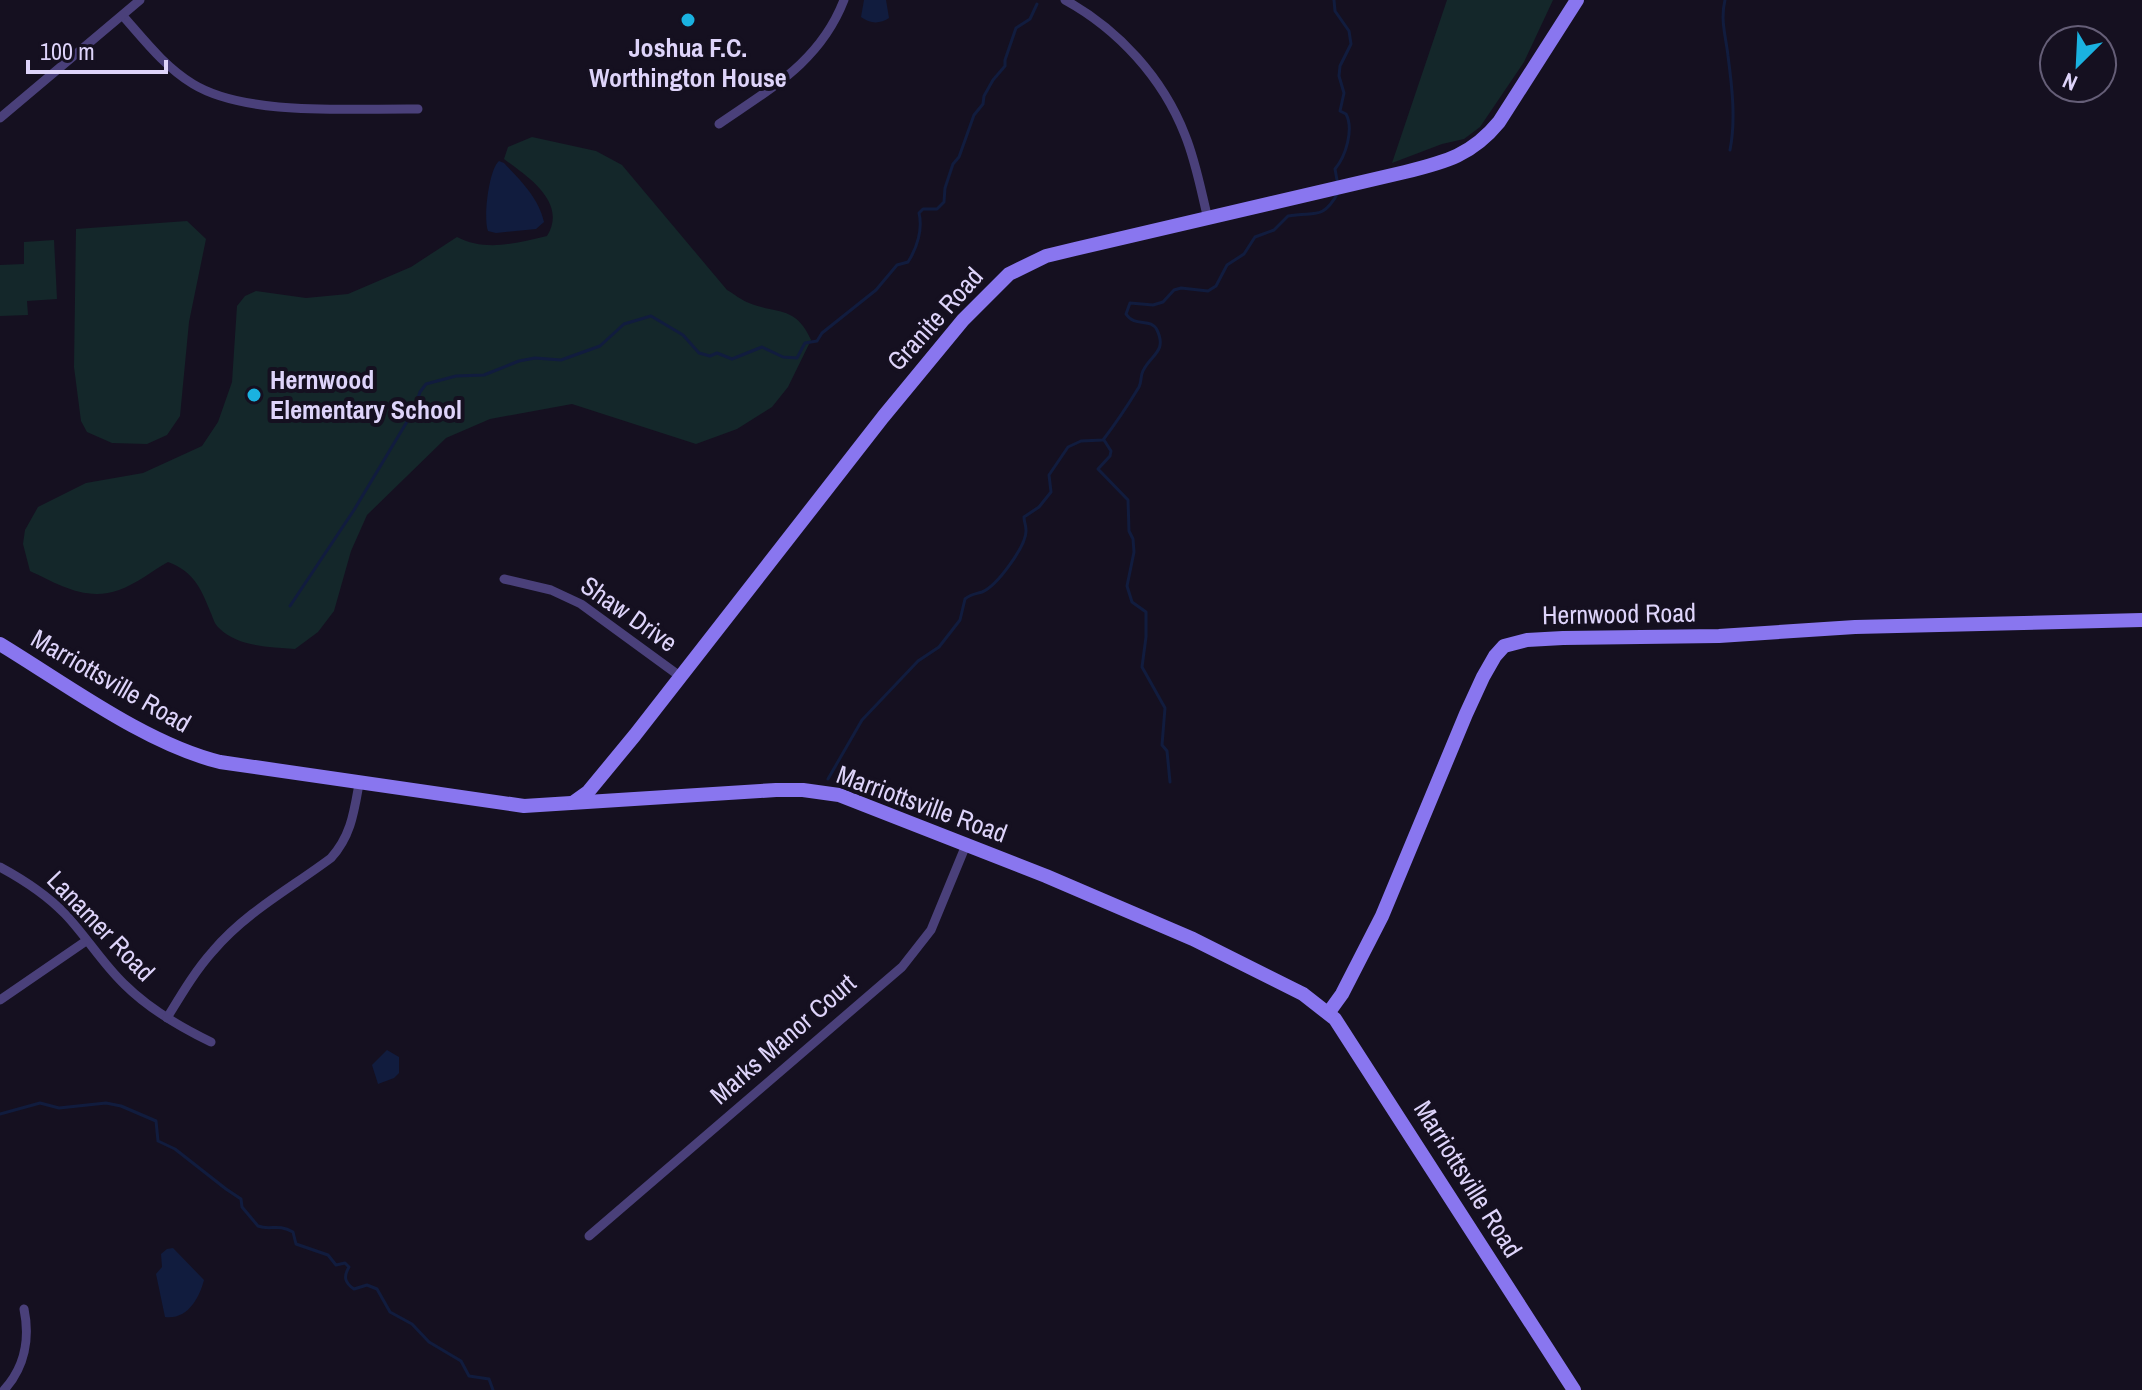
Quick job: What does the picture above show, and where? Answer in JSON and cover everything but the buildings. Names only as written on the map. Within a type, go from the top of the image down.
[{"type":"street","points":[[0,118],[140,0]]},
{"type":"street","points":[[719,124],[806,61],[829,32],[844,0]]},
{"type":"street","points":[[1065,0],[1101,23],[1128,47],[1160,86],[1185,133],[1208,219]]},
{"type":"street","name":"Granite Road","points":[[574,802],[588,792],[681,677],[916,375],[993,287],[1009,274],[1046,256],[1437,164],[1472,149],[1499,122],[1577,0]]},
{"type":"street","points":[[123,16],[159,58],[193,84],[214,95],[261,106],[418,109]]},
{"type":"street","name":"Shaw Drive","points":[[504,579],[551,590],[581,604],[681,677]]},
{"type":"street","name":"Hernwood Road","points":[[1329,1012],[1348,984],[1382,916],[1465,716],[1483,677],[1504,646],[1527,640],[1563,638],[1719,636],[1855,627],[2142,620]]},
{"type":"street","name":"Marriottsville Road","points":[[0,644],[149,734],[186,752],[231,765],[524,806],[776,790],[815,791],[860,802],[1073,887],[1218,950],[1329,1012],[1370,1070],[1574,1390]]},
{"type":"street","points":[[167,1018],[197,971],[227,935],[257,909],[331,858],[341,847],[353,819],[359,784]]},
{"type":"street","name":"Marks Manor Court","points":[[589,1236],[902,967],[931,930],[966,845]]},
{"type":"street","name":"Lanamer Road","points":[[0,867],[48,898],[126,986],[167,1018],[211,1042]]},
{"type":"street","points":[[0,1000],[86,941]]},
{"type":"street","points":[[4,1390],[21,1364],[28,1335],[24,1309]]},
{"type":"green space","points":[[1447,0],[1553,0],[1524,62],[1480,127],[1464,139],[1392,163]]},
{"type":"green space","points":[[532,137],[596,151],[622,165],[727,290],[746,302],[784,312],[799,321],[811,340],[788,387],[772,407],[737,429],[696,444],[572,404],[490,419],[446,438],[367,515],[351,551],[334,611],[318,632],[295,649],[255,645],[227,634],[216,624],[195,581],[184,570],[168,562],[119,590],[95,594],[73,590],[30,571],[23,544],[25,530],[38,507],[86,483],[143,473],[202,446],[218,422],[232,382],[237,306],[245,296],[256,291],[306,298],[348,294],[411,267],[457,237],[490,245],[547,236],[552,224],[549,201],[533,182],[504,159],[508,147]]},
{"type":"green space","points":[[187,221],[206,239],[189,322],[180,416],[167,435],[147,444],[112,443],[87,432],[81,421],[74,367],[76,229]]},
{"type":"green space","points":[[54,240],[57,299],[27,301],[28,315],[0,316],[0,265],[24,264],[24,242]]},
{"type":"water","points":[[864,0],[886,0],[889,18],[875,22],[861,17]]},
{"type":"water","points":[[499,161],[522,183],[538,205],[544,222],[536,229],[488,231],[488,194],[492,173]]},
{"type":"water","points":[[387,1050],[399,1057],[399,1073],[378,1084],[372,1065]]},
{"type":"water","points":[[173,1248],[204,1280],[199,1294],[186,1312],[165,1317],[156,1274],[162,1267],[161,1254]]},
{"type":"waterway","points":[[1334,0],[1335,11],[1349,31],[1351,44],[1340,66],[1339,76],[1344,93],[1340,111],[1346,114],[1349,135],[1335,169],[1337,180]]},
{"type":"waterway","points":[[1725,0],[1723,21],[1733,103],[1730,150]]},
{"type":"waterway","points":[[290,606],[354,510],[414,410],[426,384],[456,376],[484,375],[535,358],[561,360],[600,346],[624,324],[651,316],[683,335],[699,353],[710,356],[717,353],[732,359],[762,347],[783,357],[797,358],[805,343],[817,341],[822,333],[876,290],[897,265],[908,262],[918,238],[919,213],[923,209],[937,209],[944,202],[953,164],[959,157],[974,115],[983,104],[993,80],[1005,66],[1016,28],[1030,19],[1037,4]]},
{"type":"waterway","points":[[828,779],[862,720],[918,661],[939,647],[960,620],[965,599],[988,588],[1010,564],[1025,537],[1024,517],[1039,507],[1051,492],[1049,475],[1068,447],[1081,441],[1103,440],[1131,400],[1139,387],[1143,371],[1159,348],[1160,337],[1154,326],[1134,321],[1126,314],[1130,303],[1153,305],[1163,302],[1174,290],[1181,288],[1208,291],[1216,286],[1227,265],[1244,254],[1255,237],[1274,230],[1288,216],[1322,211],[1338,193]]},
{"type":"waterway","points":[[1104,440],[1111,451],[1110,456],[1098,469],[1128,500],[1129,531],[1134,552],[1127,586],[1132,602],[1146,612],[1142,667],[1165,708],[1162,745],[1167,751],[1170,782]]},
{"type":"waterway","points":[[0,1114],[40,1103],[59,1108],[106,1103],[156,1121],[158,1141],[175,1149],[241,1199],[242,1207],[258,1226],[287,1229],[293,1232],[296,1244],[328,1255],[336,1265],[345,1263],[349,1267],[346,1280],[351,1287],[367,1285],[377,1289],[390,1312],[412,1324],[429,1342],[461,1361],[469,1376],[489,1379],[493,1390]]},
{"type":"place","name":"Joshua F.C. Worthington House","points":[[688,20]]},
{"type":"place","name":"Hernwood Elementary School","points":[[254,395]]}]
